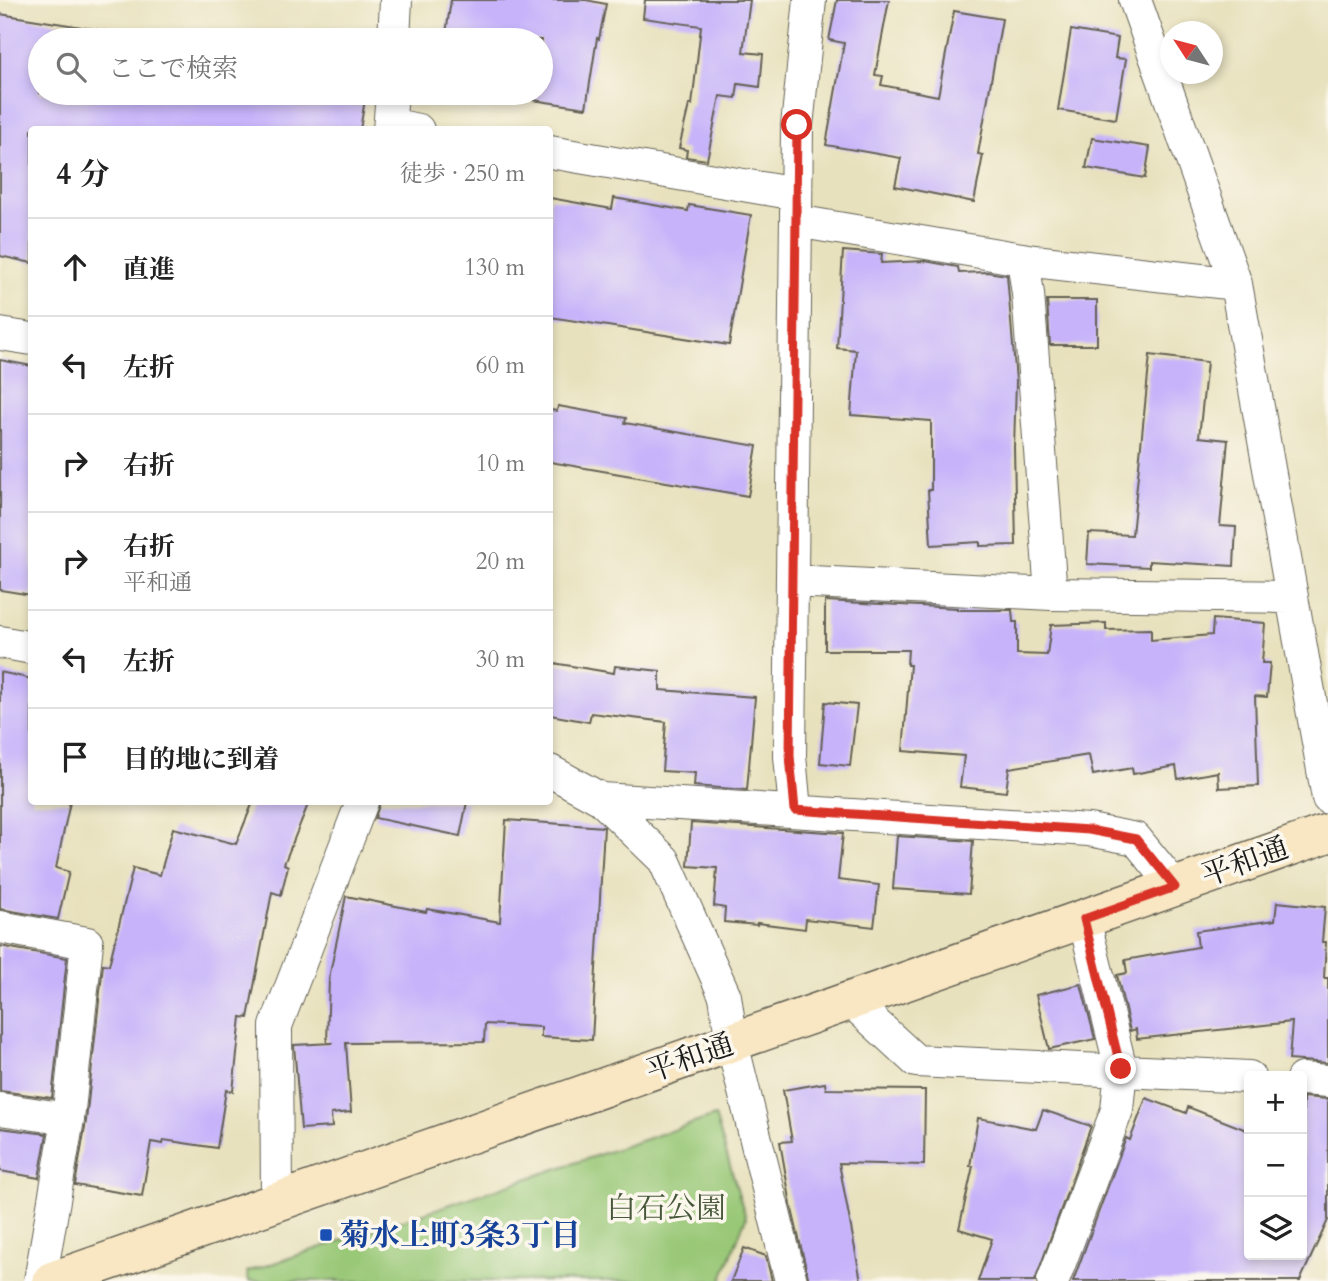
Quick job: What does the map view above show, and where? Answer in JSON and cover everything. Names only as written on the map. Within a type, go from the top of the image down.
[{"type":"street","points":[[395,28],[396,0]]},
{"type":"street","points":[[795,810],[790,756],[797,125],[810,0]]},
{"type":"street","points":[[1135,0],[1236,284],[1328,798]]},
{"type":"street","points":[[394,105],[399,126]]},
{"type":"street","points":[[553,153],[1023,259],[1236,284]]},
{"type":"street","points":[[1023,259],[1031,320],[1051,593]]},
{"type":"street","points":[[0,334],[28,338]]},
{"type":"street","points":[[792,581],[1051,593],[1291,597]]},
{"type":"street","points":[[0,642],[28,647]]},
{"type":"street","points":[[553,773],[601,799],[664,860],[725,996],[732,1043],[791,1281]]},
{"type":"street","points":[[601,799],[1089,830],[1136,839],[1175,887]]},
{"type":"street","points":[[277,1202],[276,1026],[361,805]]},
{"type":"street","name":"平和通","points":[[52,1281],[1328,833]]},
{"type":"street","points":[[1053,1281],[1117,1110],[1121,1069],[1084,919]]},
{"type":"street","points":[[0,928],[87,943],[68,1119],[40,1281]]},
{"type":"street","points":[[851,1001],[916,1061],[1244,1077]]},
{"type":"street","points":[[1307,1079],[1328,1081]]},
{"type":"street","points":[[0,1109],[68,1119]]},
{"type":"green space","name":"白石公園","points":[[715,1116],[746,1218],[721,1281],[249,1281],[247,1272]]},
{"type":"building","points":[[451,0],[586,0],[606,4],[599,39],[597,38],[586,108],[553,103],[553,28],[447,28]]},
{"type":"building","points":[[645,0],[750,0],[743,52],[763,54],[760,87],[738,84],[736,98],[720,96],[707,160],[686,157],[687,150],[679,148],[689,105],[692,105],[701,26],[643,18]]},
{"type":"building","points":[[837,0],[889,0],[875,75],[883,76],[881,85],[938,96],[954,11],[1002,19],[978,154],[983,155],[974,202],[895,186],[901,158],[826,145],[844,43],[829,40]]},
{"type":"building","points":[[0,14],[88,28],[28,28],[28,105],[364,105],[361,126],[28,126],[28,262],[0,256]]},
{"type":"building","points":[[1071,30],[1118,38],[1115,58],[1126,59],[1116,119],[1058,110]]},
{"type":"building","points":[[1092,138],[1150,147],[1145,178],[1086,168]]},
{"type":"building","points":[[614,198],[688,211],[689,205],[751,215],[729,345],[553,317],[553,199],[612,209]]},
{"type":"building","points":[[843,251],[882,254],[881,263],[925,261],[958,267],[959,273],[987,272],[1007,275],[1016,381],[1016,545],[980,546],[980,542],[931,545],[928,490],[931,490],[931,421],[851,415],[856,350],[837,348]]},
{"type":"building","points":[[1047,300],[1097,300],[1097,345],[1050,345]]},
{"type":"building","points":[[1150,355],[1207,362],[1199,437],[1228,440],[1220,526],[1236,527],[1234,566],[1149,561],[1149,567],[1087,564],[1089,533],[1132,535]]},
{"type":"building","points":[[0,360],[28,365],[28,594],[0,590]]},
{"type":"building","points":[[558,406],[626,418],[625,423],[757,446],[748,496],[553,463],[553,410],[557,411]]},
{"type":"building","points":[[825,601],[957,610],[1012,610],[1013,622],[1017,622],[1017,654],[1047,655],[1051,625],[1106,623],[1106,630],[1151,629],[1151,640],[1212,635],[1213,619],[1265,623],[1262,663],[1270,663],[1267,697],[1255,696],[1258,786],[1219,788],[1218,772],[1178,779],[1176,766],[1133,774],[1132,768],[1093,775],[1089,755],[1009,768],[1006,792],[960,787],[964,756],[903,751],[910,665],[907,665],[908,650],[825,650]]},
{"type":"building","points":[[553,663],[614,673],[615,666],[660,671],[660,690],[755,697],[747,790],[694,786],[695,773],[662,771],[666,722],[591,713],[589,722],[553,716]]},
{"type":"building","points":[[0,672],[28,678],[28,805],[69,805],[56,868],[69,872],[58,919],[0,909]]},
{"type":"building","points":[[825,702],[857,705],[850,766],[820,763]]},
{"type":"building","points":[[252,805],[308,805],[284,864],[288,866],[281,895],[272,892],[248,1018],[241,1017],[233,1091],[226,1090],[217,1148],[164,1140],[163,1144],[151,1142],[142,1196],[75,1185],[86,1121],[103,964],[109,965],[133,868],[160,875],[173,828],[236,844]]},
{"type":"building","points":[[379,805],[466,805],[460,836],[375,818]]},
{"type":"building","points":[[506,820],[604,827],[592,1040],[541,1037],[541,1027],[485,1024],[484,1042],[346,1043],[351,1112],[331,1114],[332,1127],[301,1129],[294,1045],[333,1043],[327,1043],[329,978],[346,896],[426,912],[427,909],[500,922]]},
{"type":"building","points":[[691,823],[843,833],[838,880],[879,885],[874,927],[806,919],[805,929],[724,922],[725,908],[714,906],[717,868],[688,866]]},
{"type":"building","points":[[897,836],[973,841],[969,894],[893,889]]},
{"type":"building","points":[[1277,902],[1325,907],[1322,942],[1326,942],[1324,978],[1328,978],[1328,1063],[1289,1060],[1292,1022],[1137,1039],[1136,1029],[1130,1031],[1117,975],[1127,973],[1125,960],[1198,947],[1196,931],[1275,920]]},
{"type":"building","points":[[0,946],[67,958],[52,1098],[0,1091]]},
{"type":"building","points":[[1081,984],[1095,1039],[1049,1049],[1036,995]]},
{"type":"building","points":[[825,1083],[826,1089],[925,1090],[924,1165],[839,1163],[861,1281],[809,1281],[791,1205],[780,1142],[792,1141],[783,1090]]},
{"type":"building","points":[[1307,1097],[1328,1099],[1328,1220],[1300,1281],[1073,1281],[1126,1138],[1130,1140],[1146,1098],[1186,1113],[1188,1107],[1244,1129],[1244,1260],[1307,1260]]},
{"type":"building","points":[[1043,1110],[1091,1126],[1035,1281],[978,1281],[992,1239],[959,1229],[973,1166],[970,1166],[978,1118],[1036,1129]]},
{"type":"building","points":[[0,1128],[47,1134],[39,1178],[0,1171]]},
{"type":"building","points":[[744,1248],[766,1256],[772,1281],[731,1281]]},
{"type":"place","name":"菊水上町3条3丁目","points":[[326,1235]]},
{"type":"route","points":[[797,125],[790,756],[795,810],[1089,830],[1136,839],[1175,887],[1084,919],[1121,1069]]}]
